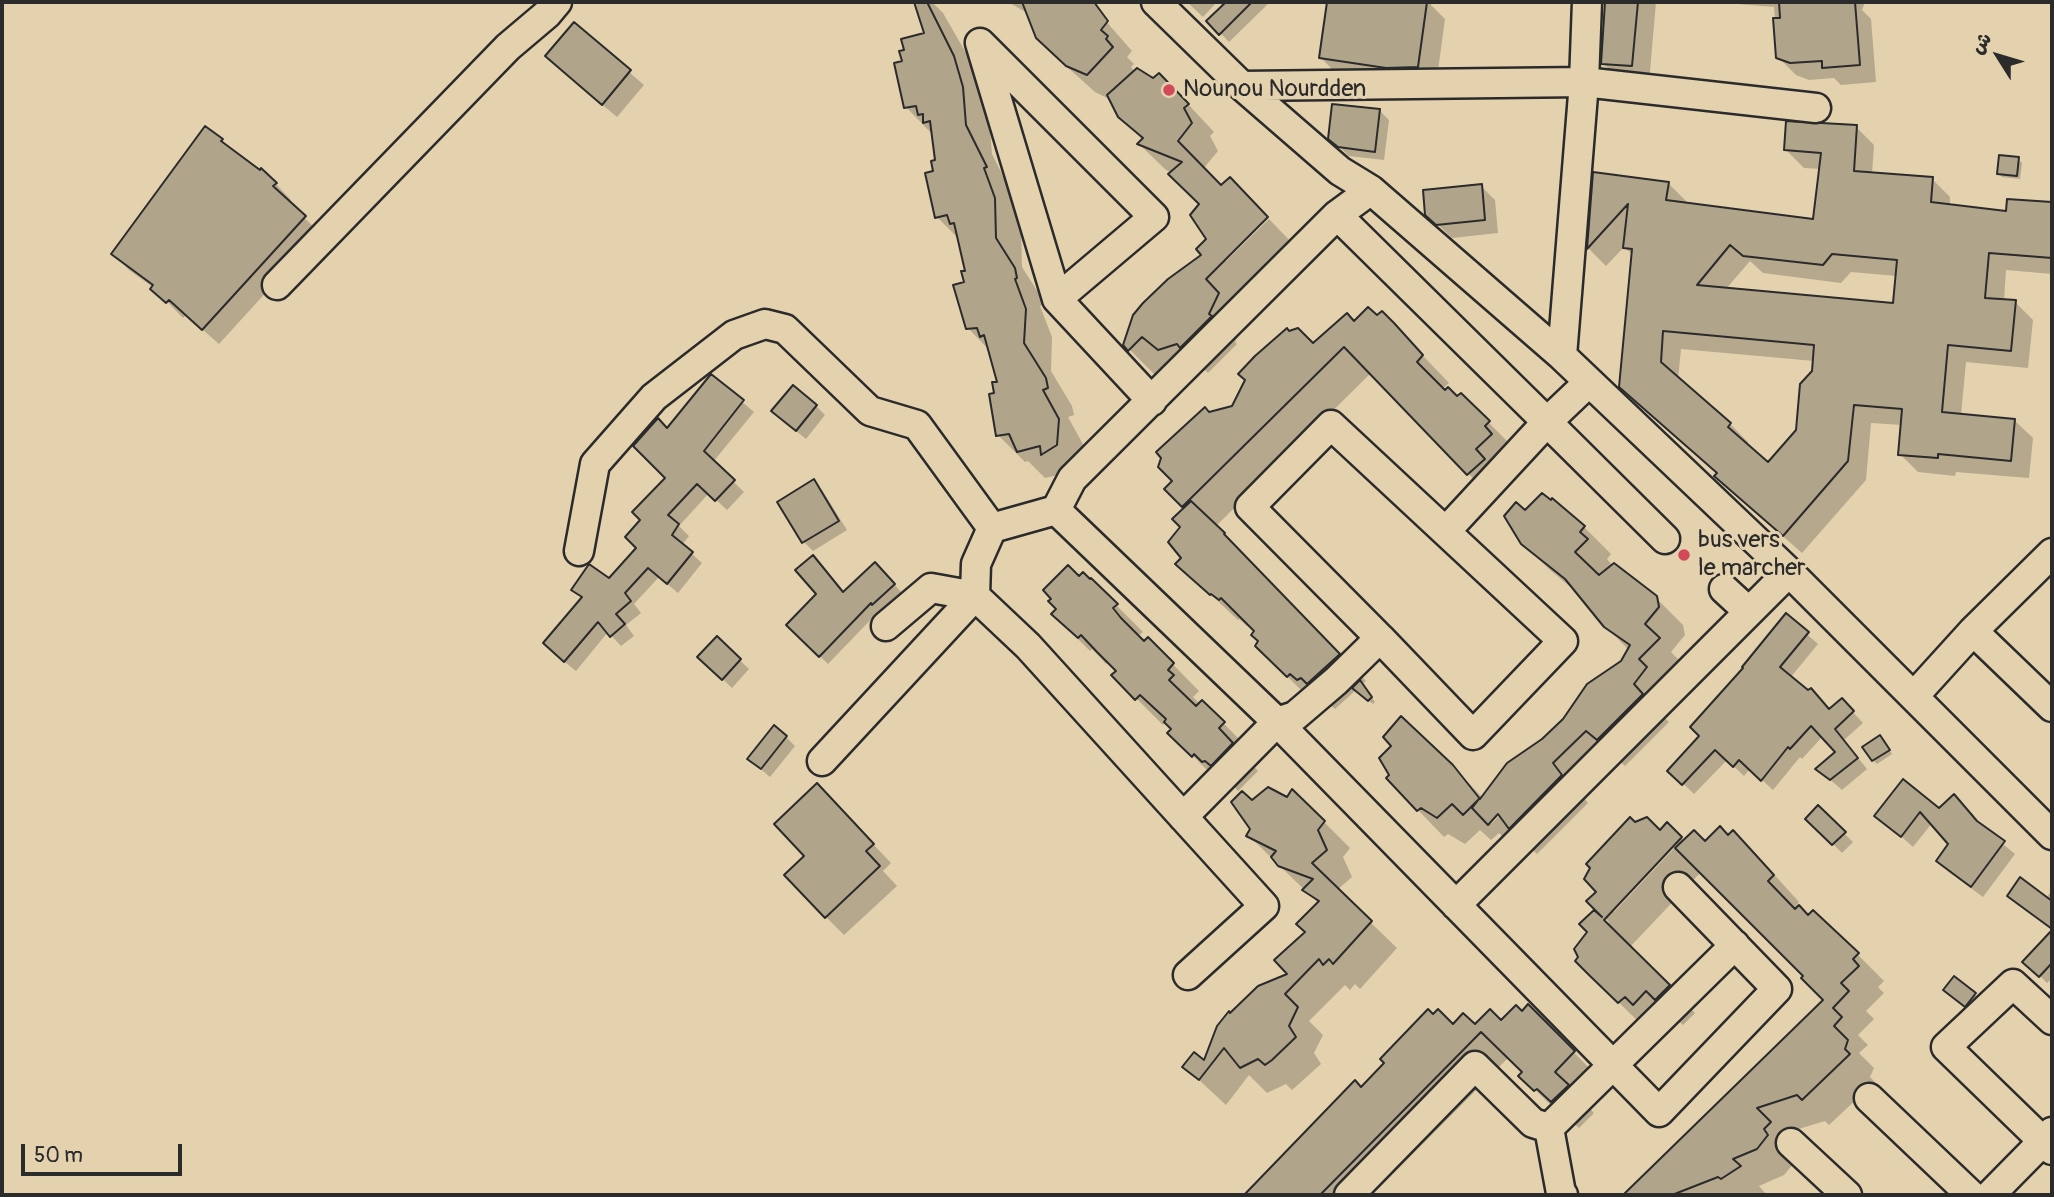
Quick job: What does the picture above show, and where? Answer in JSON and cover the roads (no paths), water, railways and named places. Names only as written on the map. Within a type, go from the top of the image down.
[{"type":"street","points":[[277,285],[508,47],[557,2]]},
{"type":"street","points":[[1156,2],[1242,86],[1340,171],[1371,190],[1562,356],[1789,572],[2052,835]]},
{"type":"street","points":[[1562,356],[1584,82],[1587,2]]},
{"type":"street","points":[[1057,299],[1154,217],[979,43],[1057,299],[1152,401]]},
{"type":"street","points":[[1242,86],[1584,82],[1816,108]]},
{"type":"street","points":[[992,528],[1056,510],[1072,480],[1337,215],[1371,190]]},
{"type":"street","points":[[1337,215],[1665,539]]},
{"type":"street","points":[[579,551],[594,464],[654,397],[734,335],[765,324],[785,329],[870,411],[917,425],[992,528]]},
{"type":"street","points":[[1446,531],[1547,422],[1589,382]]},
{"type":"street","points":[[1331,425],[1563,641],[1473,735],[1380,638],[1250,507],[1331,425]]},
{"type":"street","points":[[1056,510],[1277,722],[1659,1112],[1777,989],[1678,887]]},
{"type":"street","points":[[821,761],[975,596],[976,564],[992,528]]},
{"type":"street","points":[[1914,696],[1973,631],[2052,552]]},
{"type":"street","points":[[1456,905],[1789,572]]},
{"type":"street","points":[[887,626],[930,588],[975,596],[1028,646],[1264,906],[1188,975]]},
{"type":"street","points":[[1724,589],[1749,612]]},
{"type":"street","points":[[1973,631],[2052,707]]},
{"type":"street","points":[[1183,817],[1277,722],[1294,716],[1336,681],[1380,638]]},
{"type":"street","points":[[1549,1128],[1735,945]]},
{"type":"street","points":[[1990,1195],[2049,1141],[1946,1047],[2013,984],[2052,1020]]},
{"type":"street","points":[[1349,1195],[1475,1066],[1533,1124],[1549,1128]]},
{"type":"street","points":[[1869,1098],[1971,1195]]},
{"type":"street","points":[[1549,1128],[1560,1194]]},
{"type":"street","points":[[1791,1143],[1847,1195]]},
{"type":"place","name":"Nounou Nourdden","points":[[1169,90]]},
{"type":"place","name":"bus vers le marcher","points":[[1684,555]]}]
